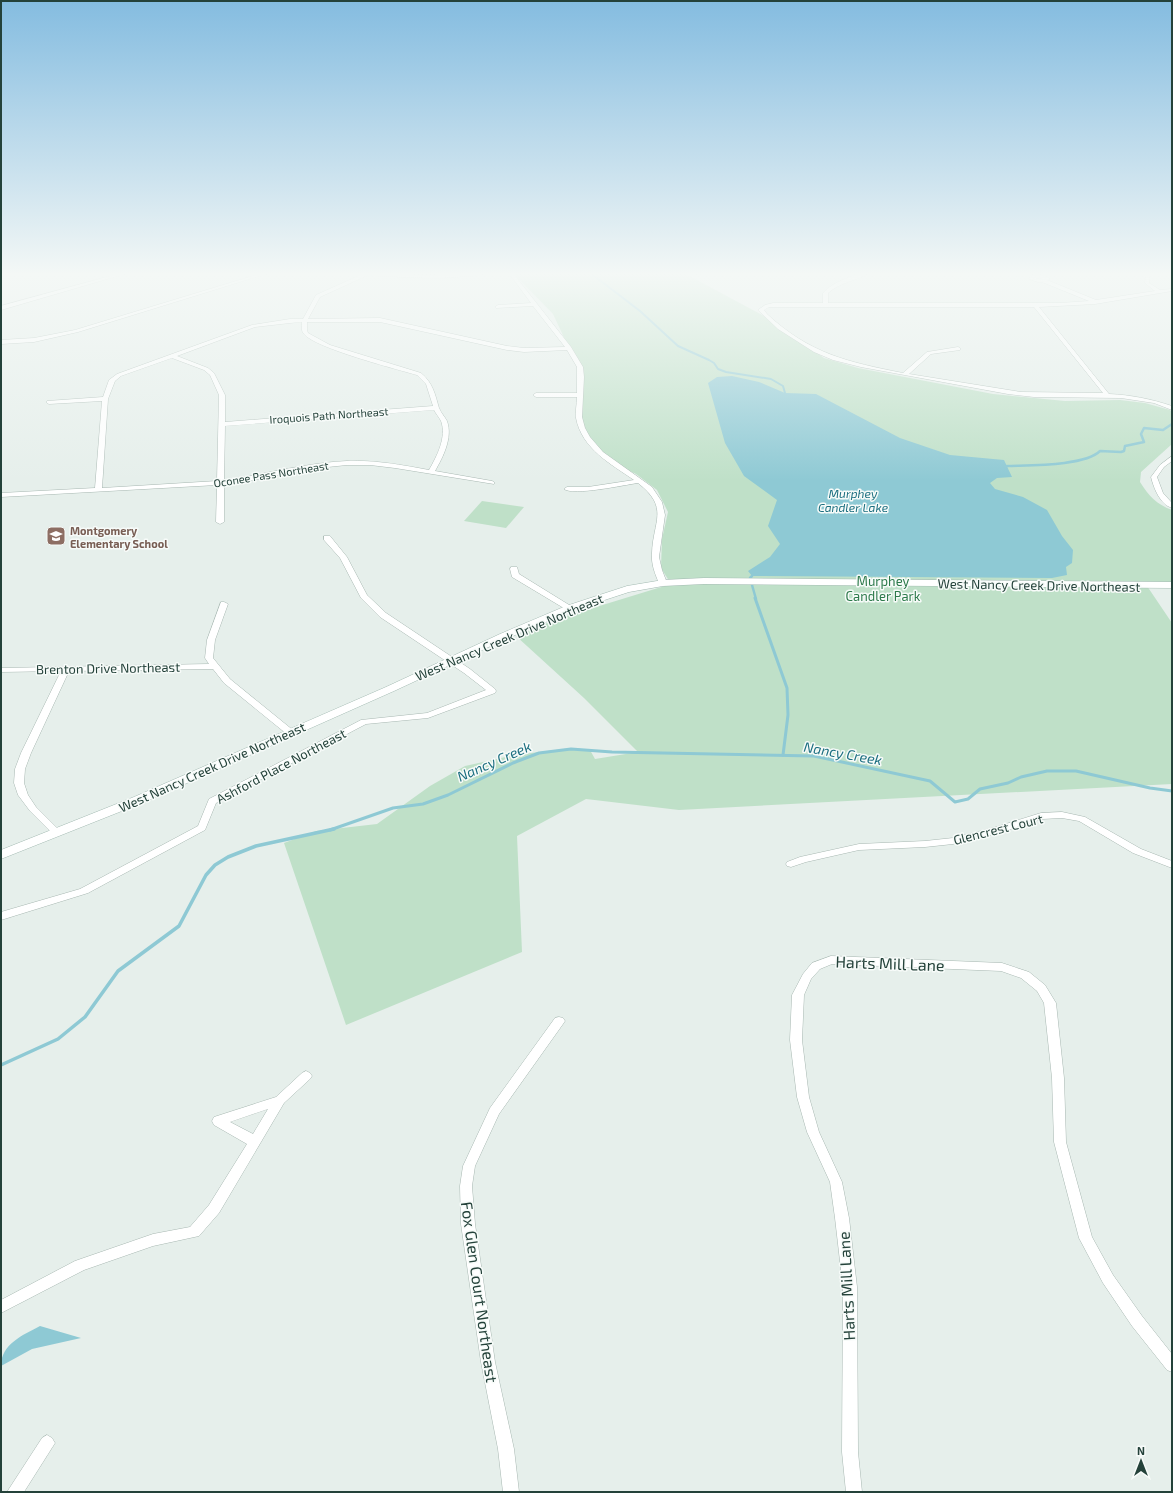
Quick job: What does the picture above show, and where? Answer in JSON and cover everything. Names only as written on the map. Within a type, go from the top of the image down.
[{"type":"street","points":[[98,490],[105,399],[112,380],[119,375],[211,342]]},
{"type":"street","points":[[320,342],[419,374],[429,383],[432,389],[436,408],[444,423],[445,435],[439,460],[431,472]]},
{"type":"street","points":[[478,342],[507,348],[538,350],[569,348]]},
{"type":"street","points":[[564,342],[580,367],[580,423],[589,442],[602,456],[639,481],[656,496],[662,516],[655,556],[663,583]]},
{"type":"street","points":[[802,342],[821,353],[841,360],[980,388],[1058,396],[1107,395],[1147,400],[1172,408]]},
{"type":"street","points":[[1064,342],[1107,395]]},
{"type":"street","points":[[905,374],[929,353],[958,349]]},
{"type":"street","points":[[172,356],[199,365],[212,374],[222,395],[220,522]]},
{"type":"street","points":[[536,395],[579,396]]},
{"type":"street","points":[[49,402],[105,399]]},
{"type":"street","name":"Iroquois Path Northeast","points":[[222,424],[436,408]]},
{"type":"street","points":[[1172,458],[1162,466],[1154,478],[1156,488],[1160,496],[1172,506]]},
{"type":"street","name":"Oconee Pass Northeast","points":[[1,495],[221,483],[264,476],[299,468],[347,462],[370,463],[492,483]]},
{"type":"street","points":[[567,489],[588,489],[639,481]]},
{"type":"street","points":[[327,538],[343,557],[364,596],[383,614],[452,660]]},
{"type":"street","points":[[514,569],[516,575],[570,608]]},
{"type":"street","name":"West Nancy Creek Drive Northeast","points":[[1,856],[56,832],[138,800],[570,608],[613,593],[663,583],[704,581],[1172,585]]},
{"type":"street","points":[[224,604],[211,640],[209,658],[228,681],[291,733]]},
{"type":"street","name":"Ashford Place Northeast","points":[[1,916],[84,891],[202,828],[212,801],[364,722],[428,715],[492,691],[452,660]]},
{"type":"street","name":"Brenton Drive Northeast","points":[[1,670],[216,666]]},
{"type":"street","points":[[56,832],[33,809],[23,795],[19,783],[20,769],[26,753],[66,669]]},
{"type":"street","name":"Glencrest Court","points":[[791,864],[804,859],[859,847],[953,841],[995,831],[1041,816],[1062,815],[1082,820],[1101,828],[1137,851],[1172,866]]},
{"type":"street","name":"Harts Mill Lane","points":[[854,1492],[850,1452],[850,1287],[842,1218],[836,1182],[813,1132],[804,1100],[796,1040],[798,995],[807,977],[816,966],[831,960],[1002,967],[1025,975],[1040,988],[1050,1003],[1058,1078],[1060,1142],[1086,1238],[1108,1279],[1137,1321],[1172,1365]]},
{"type":"street","name":"Fox Glen Court Northeast","points":[[511,1492],[506,1449],[488,1362],[468,1224],[466,1186],[469,1166],[494,1111],[560,1021]]},
{"type":"street","points":[[1,1307],[80,1265],[153,1240],[194,1232],[214,1209],[280,1100],[306,1076]]},
{"type":"street","points":[[255,1142],[218,1121],[280,1100]]},
{"type":"street","points":[[15,1492],[47,1443]]},
{"type":"green space","name":"Murphey Candler Park","points":[[566,342],[801,342],[824,358],[858,368],[993,394],[1065,401],[1120,400],[1145,403],[1170,410],[1172,412],[1172,444],[1141,472],[1140,482],[1153,499],[1172,510],[1172,582],[1145,583],[1172,623],[1172,784],[679,810],[586,799],[517,836],[522,952],[346,1025],[284,843],[316,831],[377,824],[430,786],[465,766],[515,755],[572,748],[590,750],[595,759],[638,752],[584,698],[516,636],[557,619],[671,584],[661,568],[662,539],[668,512],[657,490],[636,474],[604,459],[585,434],[581,419],[582,385],[575,361]]},
{"type":"green space","points":[[482,501],[524,507],[506,528],[464,521]]},
{"type":"water","name":"Murphey Candler Lake","points":[[732,376],[759,382],[785,393],[816,394],[900,438],[950,455],[1004,460],[1012,477],[997,478],[990,483],[995,489],[1023,497],[1047,510],[1062,536],[1073,550],[1072,563],[1066,567],[1067,575],[1052,578],[752,576],[748,571],[770,557],[780,544],[768,526],[777,500],[744,476],[725,443],[708,383],[717,377]]},
{"type":"water","points":[[40,1326],[81,1338],[32,1349],[1,1366],[2,1358],[9,1346],[20,1337]]},
{"type":"waterway","points":[[673,342],[678,346],[714,363],[718,369],[726,372],[771,379],[783,386],[785,393]]},
{"type":"waterway","points":[[1007,466],[1056,464],[1082,460],[1093,456],[1100,451],[1121,452],[1124,451],[1125,446],[1144,442],[1141,434],[1144,428],[1163,430],[1172,424]]},
{"type":"waterway","points":[[752,576],[750,578],[756,599]]},
{"type":"waterway","points":[[755,598],[787,688],[788,715],[783,755]]},
{"type":"waterway","name":"Nancy Creek","points":[[331,830],[393,808],[423,804],[448,795],[513,763],[539,753],[571,749],[612,752],[814,756],[930,781],[955,802],[968,799],[980,789],[1008,783],[1021,777],[1047,771],[1076,771],[1150,788],[1172,791]]},
{"type":"waterway","name":"Nancy Creek","points":[[1,1065],[58,1039],[85,1017],[118,971],[179,926],[206,875],[215,865],[228,857],[256,846],[331,830]]},
{"type":"place","name":"Montgomery Elementary School","points":[[56,536]]}]
